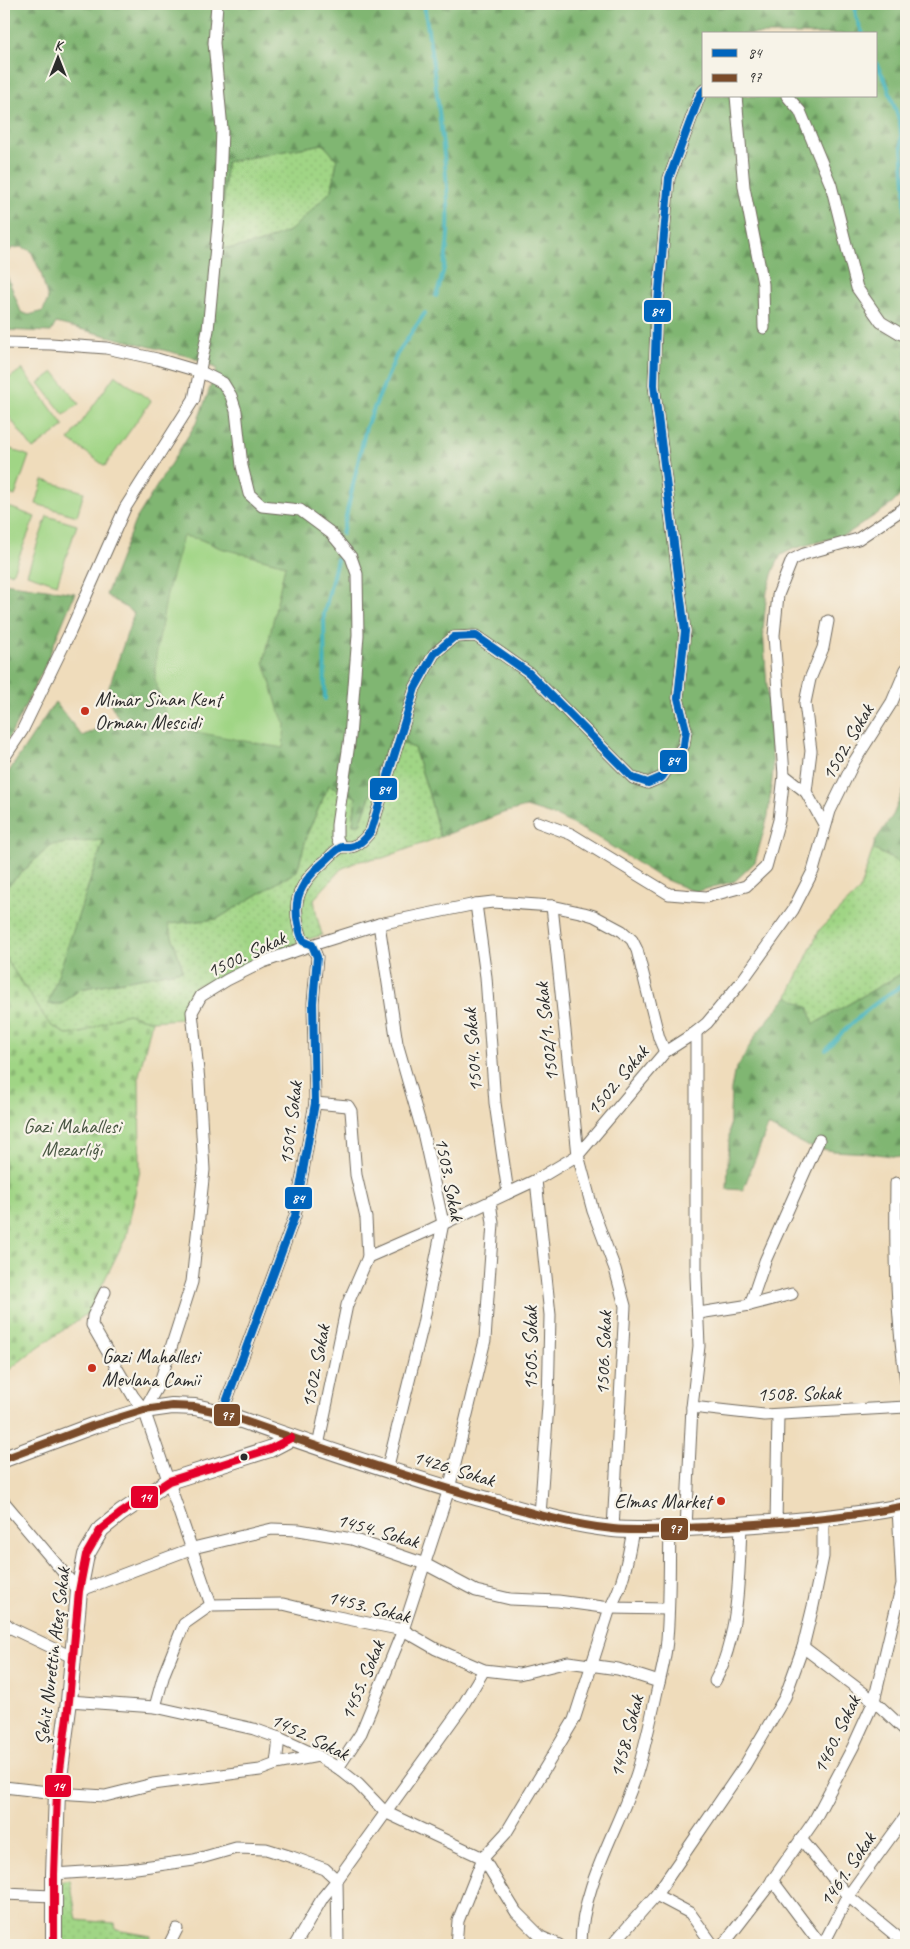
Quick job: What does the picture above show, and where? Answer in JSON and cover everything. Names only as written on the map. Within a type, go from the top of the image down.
[{"type":"main road","name":"1426. Sokak","points":[[4,1459],[92,1426],[144,1410],[172,1406],[195,1407],[222,1413],[387,1470],[576,1524],[633,1530],[741,1525],[824,1519],[902,1507]]},
{"type":"main road","name":"Şehit Nurettin Ateş Sokak","points":[[54,1945],[53,1896],[57,1793],[74,1658],[79,1591],[86,1555],[101,1529],[121,1513],[169,1481],[270,1449],[291,1438]]},
{"type":"street","points":[[4,758],[22,731],[70,632],[125,508],[194,399],[208,330],[219,215],[222,129],[214,42],[217,4]]},
{"type":"street","points":[[312,945],[303,941],[299,930],[296,910],[299,891],[313,871],[341,847],[355,846],[364,840],[371,831],[415,688],[434,654],[454,637],[476,636],[529,674],[633,778],[648,783],[662,777],[684,745],[686,730],[678,692],[685,631],[654,386],[656,325],[669,178],[702,92]]},
{"type":"street","points":[[736,98],[744,187],[763,284],[764,328]]},
{"type":"street","points":[[790,98],[800,111],[831,185],[857,288],[881,322],[901,334],[906,333]]},
{"type":"street","points":[[4,343],[106,348],[157,359],[201,372],[223,383],[231,396],[236,411],[242,466],[249,494],[262,506],[300,510],[316,520],[338,540],[351,556],[357,574],[358,635],[350,737],[337,825],[337,838],[341,847]]},
{"type":"street","points":[[538,822],[570,834],[669,894],[706,897],[746,886],[766,866],[779,820],[784,775],[774,635],[778,595],[792,560],[804,554],[858,539],[903,509],[906,505]]},
{"type":"street","points":[[806,792],[811,751],[805,703],[810,679],[823,648],[828,621]]},
{"type":"street","name":"1502. Sokak","points":[[318,1446],[347,1305],[368,1257],[536,1180],[578,1155],[665,1052],[696,1032],[707,1022],[742,981],[793,910],[813,871],[825,826],[854,762],[892,702],[906,670]]},
{"type":"street","points":[[784,775],[806,792],[825,826]]},
{"type":"street","name":"1500. Sokak","points":[[144,1410],[160,1382],[192,1282],[204,1170],[199,1081],[192,1012],[201,996],[263,962],[379,924],[494,902],[552,906],[594,916],[622,931],[632,940],[637,950],[665,1052]]},
{"type":"street","name":"1504. Sokak","points":[[476,904],[486,977],[495,1104],[508,1193]]},
{"type":"street","name":"1502/1. Sokak","points":[[552,906],[578,1155]]},
{"type":"street","name":"1503. Sokak","points":[[379,924],[397,1043],[424,1137],[444,1223],[423,1324],[387,1470]]},
{"type":"street","name":"1501. Sokak","points":[[222,1413],[295,1216],[315,1103],[313,1003],[317,957],[312,945]]},
{"type":"street","name":"1458. Sokak","points":[[581,1945],[581,1930],[588,1899],[626,1806],[636,1773],[660,1682],[667,1640],[668,1609],[699,1346],[696,1276],[696,1032]]},
{"type":"street","points":[[315,1103],[348,1106],[351,1111],[356,1176],[366,1218],[368,1257]]},
{"type":"street","points":[[750,1306],[765,1260],[819,1140]]},
{"type":"street","name":"1506. Sokak","points":[[578,1155],[593,1211],[615,1269],[625,1306],[613,1529]]},
{"type":"street","name":"1505. Sokak","points":[[536,1180],[550,1316],[549,1396],[540,1515]]},
{"type":"street","points":[[896,1183],[895,1269],[900,1343],[906,1382]]},
{"type":"street","name":"1455. Sokak","points":[[338,1768],[361,1733],[403,1630],[449,1489],[485,1340],[494,1222],[490,1202]]},
{"type":"street","points":[[105,1292],[93,1316],[92,1325],[133,1396],[144,1410],[211,1605],[184,1624],[164,1674],[155,1707]]},
{"type":"street","points":[[698,1313],[750,1306],[792,1294]]},
{"type":"street","name":"1508. Sokak","points":[[692,1407],[764,1415],[906,1408]]},
{"type":"street","points":[[776,1523],[778,1414]]},
{"type":"street","points":[[4,1502],[79,1591]]},
{"type":"street","name":"1460. Sokak","points":[[723,1945],[814,1820],[853,1748],[874,1701],[904,1584],[902,1507]]},
{"type":"street","points":[[612,1945],[656,1895],[745,1765],[786,1697],[803,1647],[823,1557],[824,1519]]},
{"type":"street","points":[[715,1681],[726,1662],[739,1587],[741,1525]]},
{"type":"street","name":"1454. Sokak","points":[[79,1591],[193,1548],[272,1529],[299,1530],[352,1539],[425,1564],[476,1591],[510,1599],[558,1601],[610,1608],[668,1609]]},
{"type":"street","points":[[456,1945],[458,1921],[483,1858],[506,1833],[574,1720],[610,1608],[618,1594],[626,1568],[633,1530]]},
{"type":"street","name":"1453. Sokak","points":[[211,1605],[283,1604],[403,1630],[436,1649],[484,1670],[518,1674],[568,1662],[618,1669],[660,1682]]},
{"type":"street","points":[[6,1628],[74,1658]]},
{"type":"street","points":[[803,1647],[874,1701],[906,1731]]},
{"type":"street","points":[[295,1945],[323,1897],[385,1812],[397,1799],[462,1707],[484,1670]]},
{"type":"street","name":"1452. Sokak","points":[[69,1701],[155,1707],[254,1729],[279,1738],[318,1756],[338,1768],[363,1788],[385,1812],[483,1858]]},
{"type":"street","points":[[276,1764],[279,1738]]},
{"type":"street","points":[[4,1787],[105,1796],[153,1784],[260,1770],[276,1764],[318,1756]]},
{"type":"street","name":"1461. Sokak","points":[[822,1945],[848,1896],[906,1816]]},
{"type":"street","points":[[801,1839],[848,1896],[906,1944]]},
{"type":"street","points":[[54,1874],[194,1860],[236,1848],[266,1849],[292,1856],[326,1869],[337,1880],[338,1945]]},
{"type":"street","points":[[483,1858],[516,1912],[541,1937],[559,1945]]},
{"type":"street","points":[[772,1880],[822,1945]]},
{"type":"street","points":[[4,1894],[53,1896]]},
{"type":"street","points":[[656,1895],[690,1913],[713,1945]]},
{"type":"street","points":[[169,1945],[177,1929]]},
{"type":"green space","points":[[4,4],[906,4],[906,489],[892,504],[847,534],[793,549],[781,555],[774,569],[767,591],[763,630],[773,770],[768,816],[755,862],[735,881],[695,892],[659,877],[595,836],[558,817],[526,807],[503,813],[440,837],[414,748],[391,738],[360,824],[353,824],[356,797],[329,785],[308,832],[297,871],[217,919],[168,924],[183,970],[80,989],[62,1004],[48,1004],[104,840],[51,845],[4,889],[4,779],[55,702],[82,736],[119,719],[106,696],[134,613],[106,595],[135,521],[198,420],[217,369],[191,357],[56,323],[51,332],[4,330]],"holes":[[[323,144],[337,160],[332,190],[291,230],[263,242],[233,248],[221,248],[226,162]],[[22,247],[31,251],[41,273],[48,299],[43,311],[29,315],[21,312],[6,273],[5,257],[12,248]],[[199,539],[220,548],[285,565],[264,662],[285,725]]]},
{"type":"green space","points":[[323,144],[337,160],[332,190],[291,230],[263,242],[233,248],[221,248],[226,162]]},
{"type":"green space","points":[[22,369],[64,426],[33,449],[4,410],[4,382]]},
{"type":"green space","points":[[54,372],[79,404],[64,415],[39,383]]},
{"type":"green space","points":[[115,375],[151,401],[105,466],[69,440]]},
{"type":"green space","points":[[8,448],[29,456],[15,496],[4,492],[4,461]]},
{"type":"green space","points":[[43,480],[84,492],[77,516],[36,504]]},
{"type":"green space","points":[[4,505],[35,517],[12,574],[4,570]]},
{"type":"green space","points":[[47,516],[77,525],[57,584],[27,574]]},
{"type":"green space","points":[[183,536],[285,565],[264,662],[285,725],[283,748],[174,728],[164,710],[155,679],[156,656],[167,594]]},
{"type":"green space","points":[[4,583],[75,593],[43,670],[10,736],[4,744]]},
{"type":"green space","points":[[391,738],[414,748],[440,837],[383,858],[359,861],[341,869],[314,899],[322,935],[303,941],[209,983],[196,985],[190,994],[180,1019],[152,1021],[128,1014],[114,1018],[82,1033],[66,1034],[50,1025],[4,956],[4,889],[51,845],[104,839],[49,1004],[62,1004],[80,989],[183,970],[167,924],[217,919],[297,871],[308,832],[329,785],[356,797],[353,824],[360,824]]},
{"type":"green space","points":[[906,785],[906,866],[873,849],[875,841],[893,815]]},
{"type":"green space","points":[[873,849],[906,866],[906,971],[814,1024],[788,996],[820,929],[859,891]]},
{"type":"green space","name":"Gazi Mahallesi Mezarlığı","points":[[4,956],[50,1025],[66,1034],[82,1033],[114,1018],[128,1014],[152,1021],[139,1075],[140,1170],[126,1237],[88,1313],[34,1350],[4,1374]]},
{"type":"green space","points":[[906,971],[906,1158],[870,1153],[832,1151],[807,1146],[768,1126],[743,1190],[727,1189],[731,1090],[734,1073],[757,1033],[788,996],[809,1008],[814,1024]]},
{"type":"green space","points":[[70,1880],[77,1920],[115,1923],[116,1930],[151,1936],[149,1945],[64,1945],[59,1882]]},
{"type":"waterway","points":[[424,4],[438,103],[448,197],[446,257],[436,296]]},
{"type":"waterway","points":[[855,4],[856,17],[862,32]]},
{"type":"waterway","points":[[878,67],[886,82],[900,123],[905,184],[906,302]]},
{"type":"waterway","points":[[342,534],[366,427],[397,354],[425,313]]},
{"type":"waterway","points":[[325,699],[324,614],[337,559]]},
{"type":"waterway","points":[[826,1050],[863,1013],[906,983]]},
{"type":"transit line","name":"84","points":[[222,1413],[295,1216],[315,1103],[313,1003],[317,957],[312,945],[303,941],[299,929],[297,917],[298,897],[307,880],[335,852],[342,847],[356,845],[371,831],[415,688],[434,654],[454,637],[476,636],[529,673],[633,778],[648,783],[662,777],[684,745],[686,730],[678,698],[685,631],[654,385],[656,325],[669,178],[702,92]]},
{"type":"transit line","name":"97","points":[[4,1459],[92,1426],[144,1410],[172,1406],[195,1407],[222,1413],[410,1477],[473,1496],[542,1516],[595,1527],[648,1530],[757,1524],[832,1517],[906,1506]]},
{"type":"transit line","name":"14","points":[[54,1945],[57,1793],[69,1701],[79,1591],[86,1555],[101,1529],[121,1513],[169,1481],[270,1449],[291,1438]]},
{"type":"place","name":"Mimar Sinan Kent Ormanı Mescidi","points":[[85,711]]},
{"type":"place","name":"Gazi Mahallesi Mevlana Camii","points":[[92,1368]]},
{"type":"place","name":"Elmas Market","points":[[721,1501]]}]
